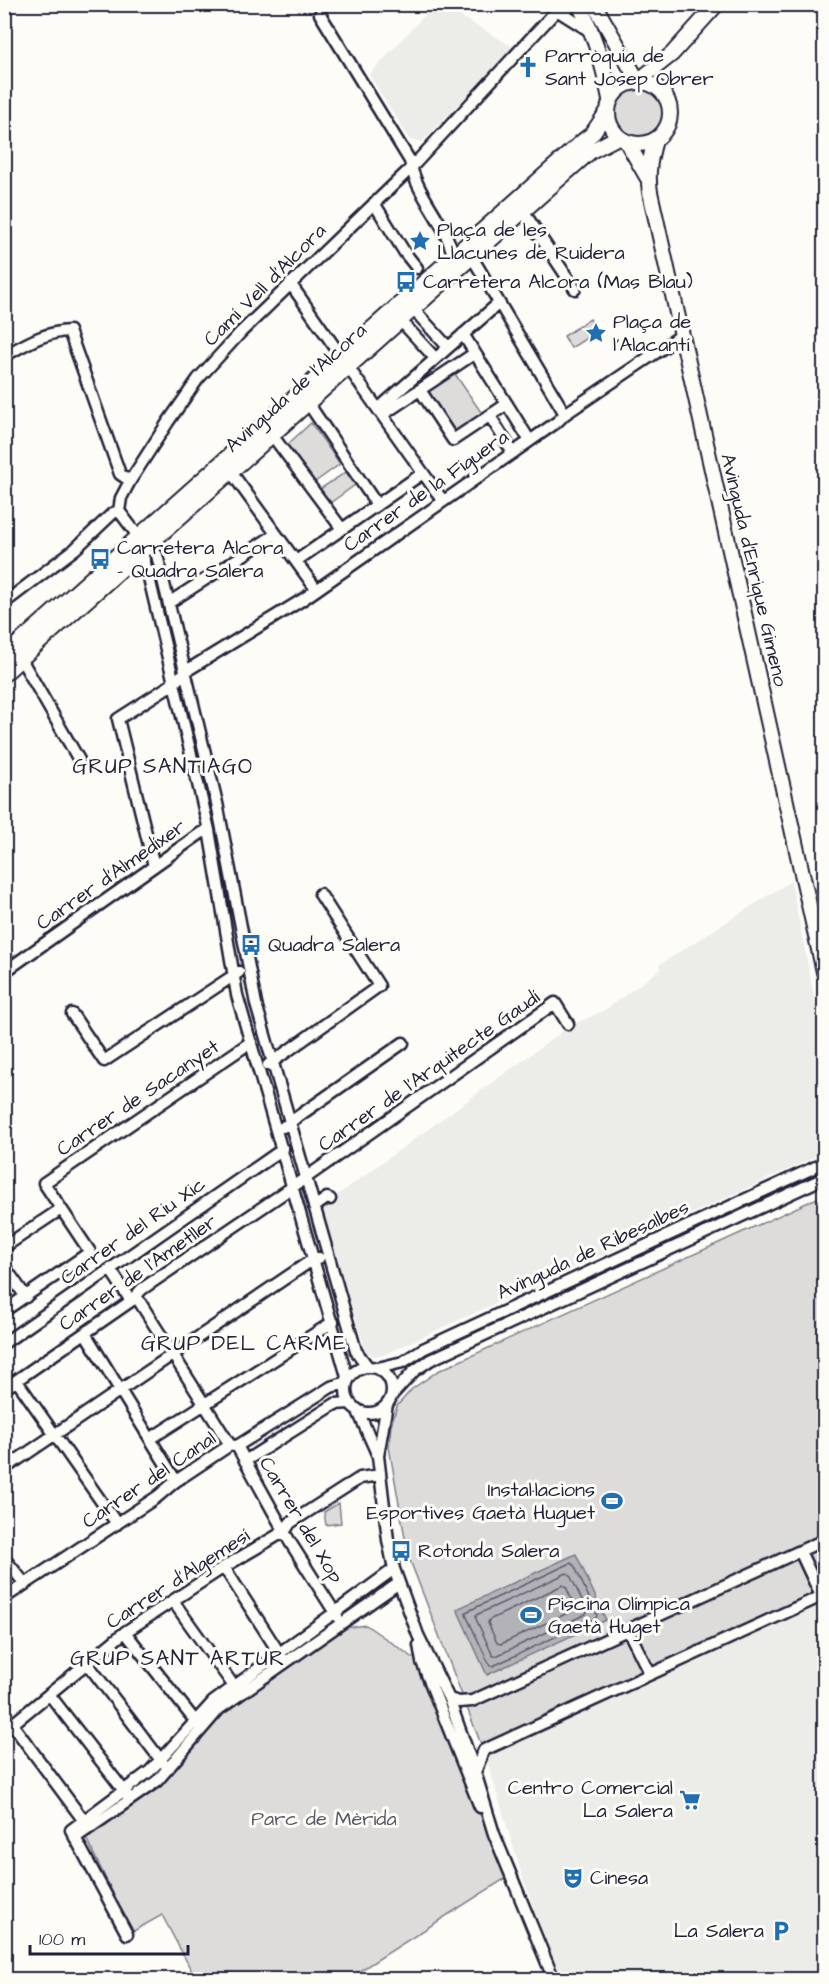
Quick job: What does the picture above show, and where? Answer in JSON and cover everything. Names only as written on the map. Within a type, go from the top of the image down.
[{"type":"main road","points":[[579,4],[593,33],[604,66],[610,126],[623,140],[641,144],[655,140],[663,133],[670,113],[668,101],[661,90],[651,83],[638,81]]},
{"type":"main road","points":[[594,4],[638,81]]},
{"type":"main road","points":[[608,105],[621,86],[638,81],[672,54],[717,4]]},
{"type":"main road","points":[[661,90],[663,73],[672,54]]},
{"type":"main road","name":"Avinguda de l'Alcora","points":[[4,656],[231,472],[308,403],[344,362],[400,321],[584,141],[608,105]]},
{"type":"main road","name":"Avinguda de l'Alcora","points":[[4,674],[344,362],[453,256],[468,252],[524,211],[591,152],[623,140]]},
{"type":"main road","name":"Avinguda d'Enrique Gimeno","points":[[623,140],[648,177]]},
{"type":"main road","name":"Avinguda d'Enrique Gimeno","points":[[655,140],[648,177],[825,972]]},
{"type":"street","name":"Camí Vell d'Alcora","points":[[119,511],[121,498],[130,481],[193,385],[290,283],[411,168],[552,8],[569,8],[570,4]]},
{"type":"street","points":[[552,8],[593,33]]},
{"type":"street","points":[[320,14],[410,161],[412,175],[450,240],[453,256]]},
{"type":"street","points":[[374,203],[417,268]]},
{"type":"street","points":[[524,211],[575,289]]},
{"type":"street","points":[[450,240],[468,252],[565,414]]},
{"type":"street","points":[[290,283],[443,501]]},
{"type":"street","points":[[380,412],[435,358],[498,303]]},
{"type":"street","points":[[413,309],[448,347]]},
{"type":"street","points":[[400,321],[435,358]]},
{"type":"street","points":[[4,356],[40,336],[69,331],[120,474],[130,481]]},
{"type":"street","points":[[463,334],[530,441]]},
{"type":"street","name":"Carrer de la Figuera","points":[[154,866],[118,719],[174,683],[186,671],[302,600],[530,441],[565,414],[682,335]]},
{"type":"street","points":[[380,412],[420,390],[475,353]]},
{"type":"street","points":[[420,390],[453,440],[507,404]]},
{"type":"street","points":[[308,403],[377,505]]},
{"type":"street","points":[[490,416],[513,453]]},
{"type":"street","points":[[272,435],[342,529]]},
{"type":"street","points":[[231,472],[316,589]]},
{"type":"street","points":[[296,561],[423,473]]},
{"type":"street","points":[[4,603],[75,549],[113,513],[119,511],[142,545],[209,830],[237,995],[333,1322],[348,1381],[346,1393],[378,1456]]},
{"type":"street","points":[[170,602],[276,534]]},
{"type":"street","points":[[142,545],[157,555],[170,602],[217,803],[253,991],[304,1179],[356,1351],[390,1380],[389,1400],[378,1456],[394,1569],[418,1635],[449,1699],[472,1759],[494,1834]]},
{"type":"street","points":[[21,659],[79,760]]},
{"type":"street","name":"Carrer d'Almedíxer","points":[[4,972],[201,833],[209,830]]},
{"type":"street","points":[[260,1070],[379,986],[320,894]]},
{"type":"street","points":[[72,1014],[104,1060],[234,974],[249,969]]},
{"type":"street","points":[[237,995],[253,991]]},
{"type":"street","name":"Carrer de l'Arquitecte Gaudí","points":[[304,1179],[555,1003],[568,1024]]},
{"type":"street","name":"Carrer de Sacanyet","points":[[61,1209],[44,1183],[251,1042]]},
{"type":"street","points":[[278,1130],[403,1043]]},
{"type":"street","name":"Carrer del Riu Xic","points":[[4,1343],[283,1149]]},
{"type":"street","name":"Avinguda de Ribesalbes","points":[[373,1367],[403,1362],[423,1348],[825,1163]]},
{"type":"street","name":"Avinguda de Ribesalbes","points":[[389,1400],[414,1371],[430,1360],[825,1178]]},
{"type":"street","name":"Carrer de l'Ametller","points":[[4,1389],[85,1333],[142,1289],[304,1179]]},
{"type":"street","points":[[314,1208],[330,1198]]},
{"type":"street","points":[[4,1246],[61,1209],[90,1252],[4,1311]]},
{"type":"street","points":[[4,1469],[315,1258],[328,1256]]},
{"type":"street","points":[[4,1266],[26,1297]]},
{"type":"street","name":"Carrer del Xop","points":[[112,1272],[133,1298],[245,1461],[338,1617]]},
{"type":"street","points":[[150,1439],[333,1322]]},
{"type":"street","points":[[85,1333],[176,1481]]},
{"type":"street","points":[[348,1381],[356,1370],[373,1367]]},
{"type":"street","points":[[16,1381],[117,1524]]},
{"type":"street","name":"Carrer del Canal","points":[[4,1598],[117,1524],[176,1481],[331,1387],[348,1381]]},
{"type":"street","points":[[353,1406],[367,1413],[378,1411],[389,1400]]},
{"type":"street","name":"Carrer del Canal","points":[[245,1461],[335,1404],[353,1406]]},
{"type":"street","name":"Carrer d'Algemesí","points":[[8,1727],[125,1632],[285,1531],[290,1522],[360,1478],[380,1475]]},
{"type":"street","points":[[449,1699],[459,1702],[472,1701],[825,1540]]},
{"type":"street","points":[[472,1759],[484,1750],[823,1596],[800,1551]]},
{"type":"street","points":[[4,1558],[25,1584]]},
{"type":"street","points":[[224,1568],[282,1657]]},
{"type":"street","points":[[127,1934],[73,1834],[127,1795],[157,1781],[164,1764],[198,1725],[219,1709],[237,1690],[338,1617],[394,1569]]},
{"type":"street","points":[[338,1617],[399,1583]]},
{"type":"street","points":[[173,1601],[237,1690]]},
{"type":"street","points":[[628,1630],[650,1674]]},
{"type":"street","points":[[125,1632],[198,1725]]},
{"type":"street","points":[[418,1635],[422,1662],[436,1699],[554,1980]]},
{"type":"street","points":[[87,1663],[164,1764]]},
{"type":"street","points":[[49,1694],[127,1795]]},
{"type":"street","points":[[436,1699],[450,1717],[462,1749],[472,1759]]},
{"type":"street","points":[[8,1727],[86,1824]]},
{"type":"street","points":[[472,1759],[484,1750]]},
{"type":"shaded area","points":[[434,5],[441,5],[513,47],[422,142],[410,140],[369,75]]},
{"type":"shaded area","points":[[791,881],[824,1047],[824,1153],[383,1355],[374,1356],[366,1352],[321,1207],[570,1026],[605,1010],[661,969],[659,965]]},
{"type":"shaded area","name":"Centro Comercial La Salera","points":[[824,1601],[824,1979],[561,1979],[522,1876],[486,1757]]},
{"type":"green space","points":[[639,89],[656,96],[663,113],[656,130],[639,137],[622,130],[615,113],[622,96]]},
{"type":"green space","points":[[590,319],[598,331],[571,348],[564,336]]},
{"type":"green space","points":[[453,371],[483,415],[455,434],[425,390]]},
{"type":"green space","points":[[311,423],[340,464],[315,482],[287,445]]},
{"type":"green space","points":[[346,472],[355,485],[330,503],[320,489]]},
{"type":"green space","name":"Instal·lacions Esportives Gaetà Huguet","points":[[824,1195],[824,1601],[486,1757],[408,1555],[389,1447],[391,1425],[397,1406],[412,1389],[438,1371]]},
{"type":"green space","points":[[339,1503],[341,1523],[326,1525],[324,1512]]},
{"type":"green space","name":"Parc de Mèrida","points":[[366,1625],[418,1661],[506,1878],[347,1979],[196,1979],[162,1915],[132,1932],[84,1834],[163,1782],[225,1709],[338,1629]]},
{"type":"water","name":"Piscina Olímpica Gaetà Huget","points":[[576,1554],[606,1620],[487,1675],[457,1609]]},
{"type":"place","name":"Parròquia de Sant Josep Obrer","points":[[528,67]]},
{"type":"place","name":"Plaça de les Llacunes de Ruidera","points":[[420,241]]},
{"type":"place","name":"Carretera Alcora (Mas Blau)","points":[[406,282]]},
{"type":"place","name":"Plaça de l'Alacantí","points":[[596,333]]},
{"type":"place","name":"Carretera Alcora - Quadra Salera","points":[[100,559]]},
{"type":"place","name":"Quadra Salera","points":[[251,945]]},
{"type":"place","name":"Instal·lacions Esportives Gaetà Huguet","points":[[612,1501]]},
{"type":"place","name":"Rotonda Salera","points":[[401,1551]]},
{"type":"place","name":"Piscina Olímpica Gaetà Huget","points":[[531,1615]]},
{"type":"place","name":"Centro Comercial La Salera","points":[[690,1800]]},
{"type":"place","name":"Cinesa","points":[[573,1878]]},
{"type":"place","name":"La Salera","points":[[781,1931]]},
{"type":"district","name":"GRUP SANTIAGO","points":[[163,766]]},
{"type":"district","name":"GRUP DEL CARME","points":[[244,1343]]},
{"type":"district","name":"GRUP SANT ARTUR","points":[[178,1658]]}]
